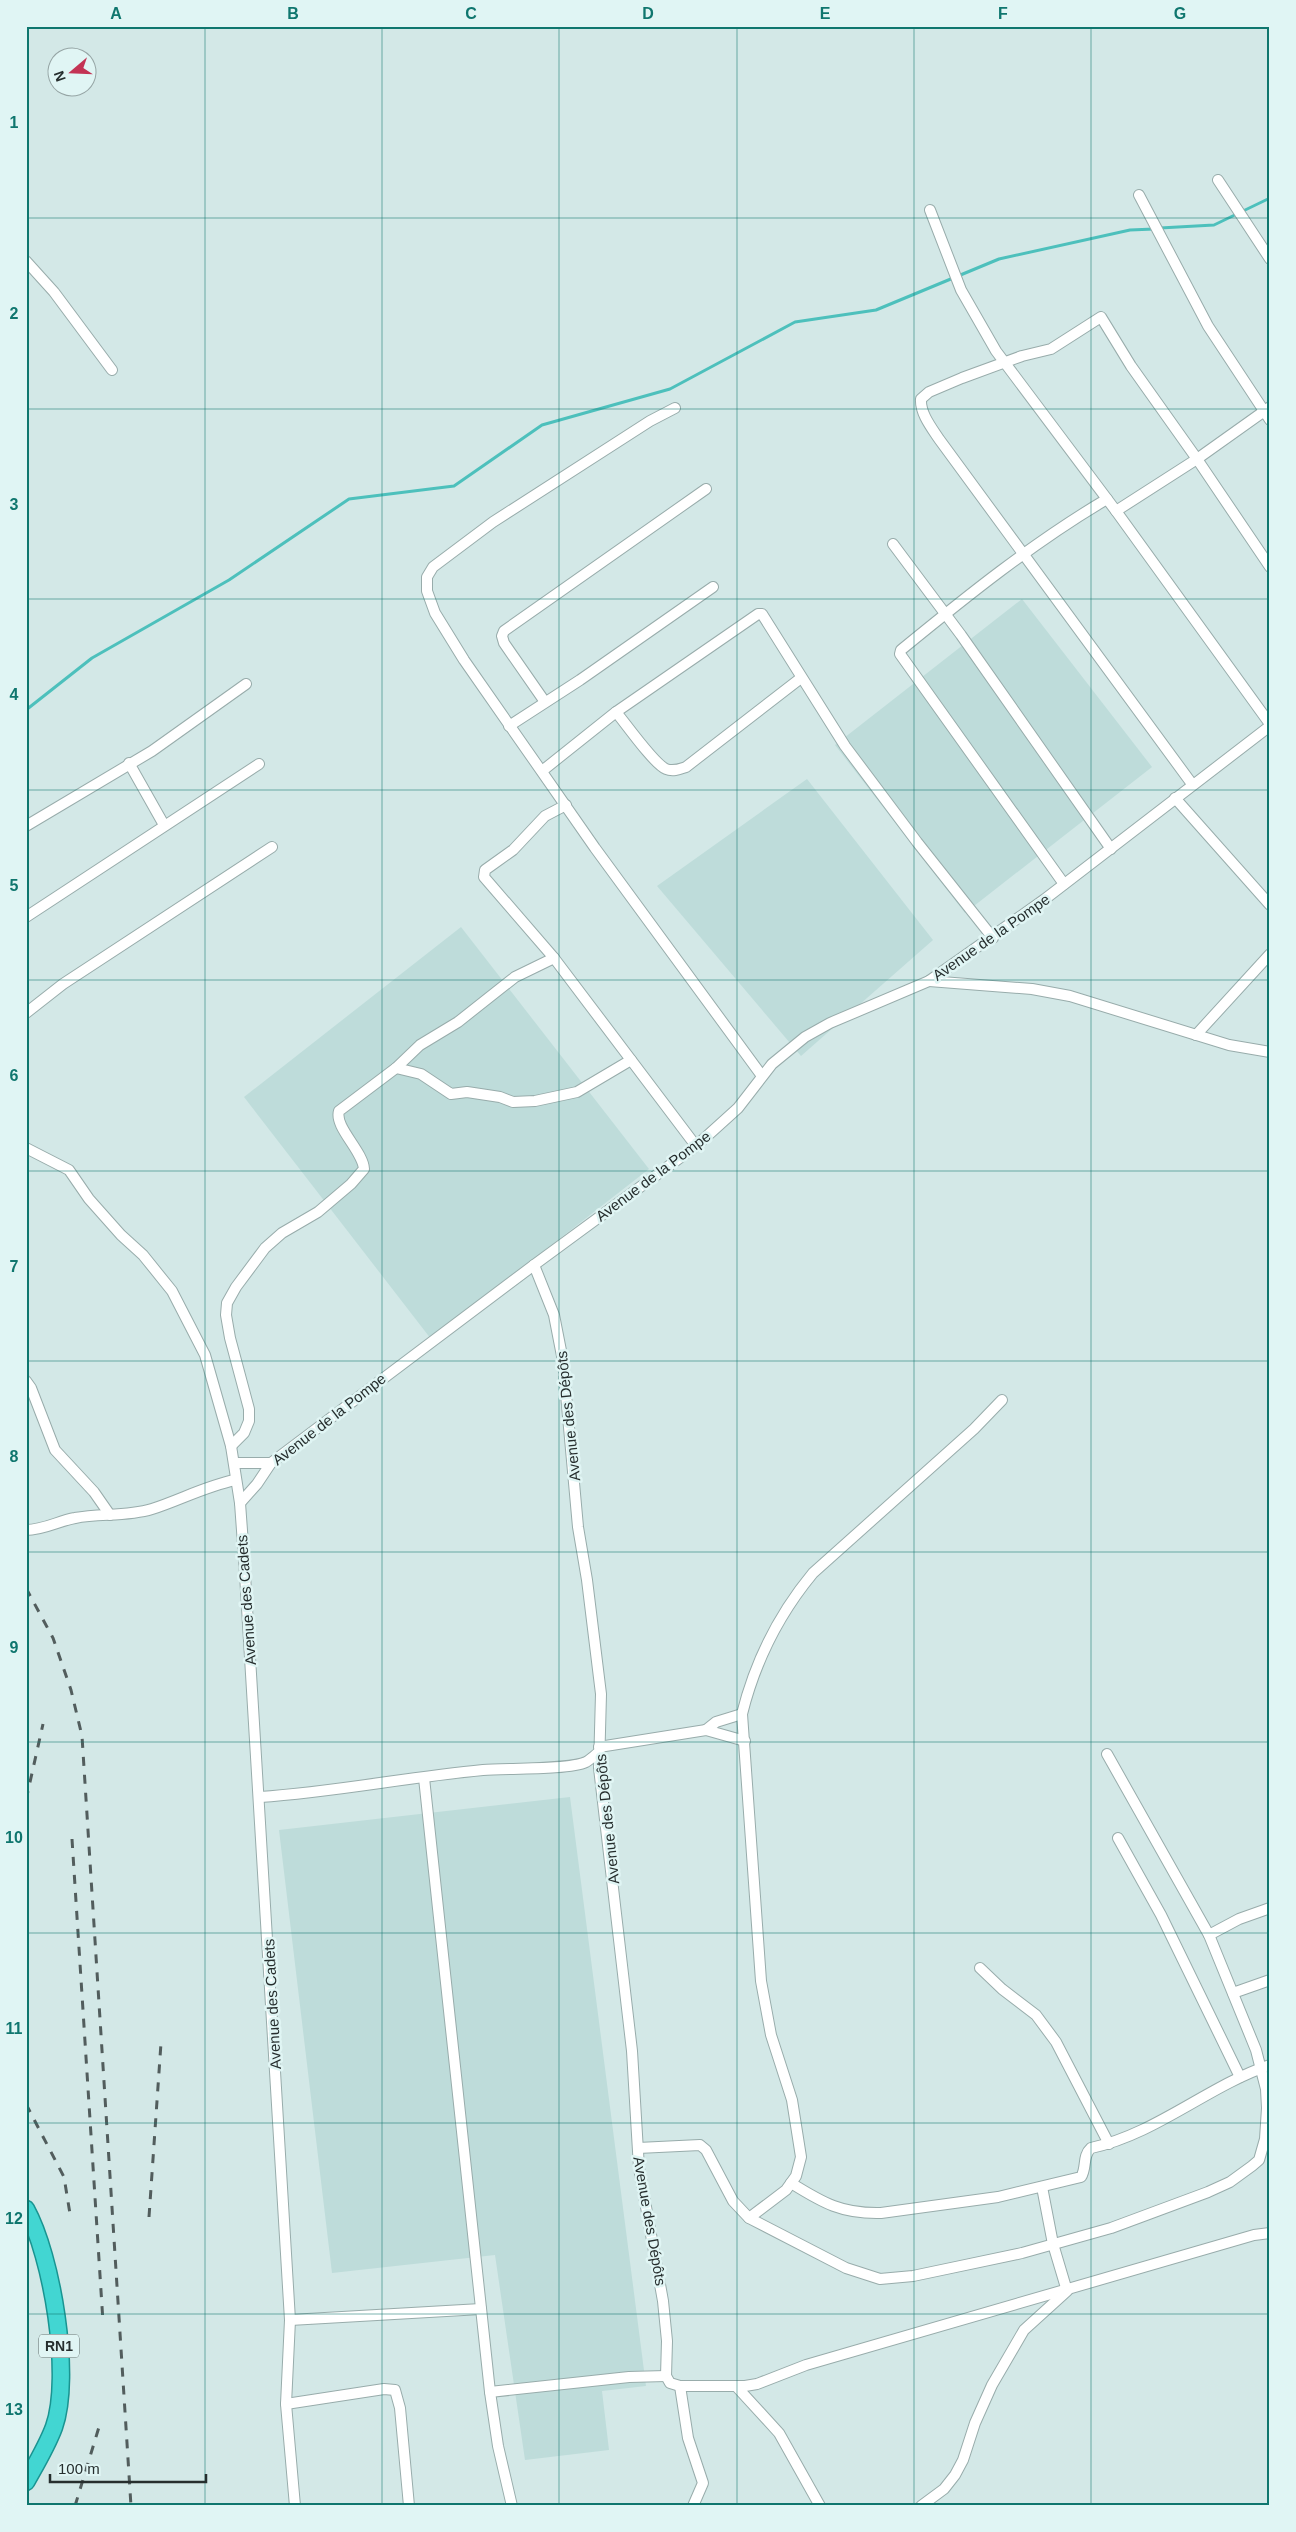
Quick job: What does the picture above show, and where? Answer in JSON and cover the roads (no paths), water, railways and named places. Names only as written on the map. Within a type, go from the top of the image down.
[{"type":"highway","name":"RN1","points":[[26,2208],[43,2247],[57,2318],[60,2358],[59,2395],[54,2426],[26,2482]]},
{"type":"street","points":[[1218,180],[1270,259]]},
{"type":"street","points":[[1116,511],[1268,413],[1208,326],[1139,194]]},
{"type":"street","points":[[930,210],[961,290],[977,320],[1006,363],[1116,511],[1269,728]]},
{"type":"street","points":[[26,261],[54,292],[112,370]]},
{"type":"street","points":[[1192,784],[939,438],[920,406],[921,399],[929,392],[1022,356],[1051,349],[1101,317],[1131,366],[1270,567]]},
{"type":"street","points":[[675,408],[650,421],[493,522],[433,567],[427,577],[427,591],[435,613],[508,726],[762,1076]]},
{"type":"street","points":[[545,702],[504,643],[502,636],[504,630],[706,489]]},
{"type":"street","points":[[1064,884],[902,659],[901,650],[1024,553],[1107,499]]},
{"type":"street","points":[[893,544],[946,613],[1110,849]]},
{"type":"street","points":[[508,726],[713,587]]},
{"type":"street","points":[[542,771],[616,712],[760,614],[772,628],[801,678],[874,786],[993,938]]},
{"type":"street","points":[[616,712],[656,760],[666,769],[676,770],[686,767],[801,678]]},
{"type":"street","points":[[26,826],[173,736],[246,684]]},
{"type":"street","name":"Avenue de la Pompe","points":[[240,1503],[258,1484],[271,1462],[696,1146],[738,1108],[772,1064],[805,1037],[830,1023],[929,981],[993,938],[1192,784],[1269,728]]},
{"type":"street","points":[[129,763],[164,825]]},
{"type":"street","points":[[26,917],[259,764]]},
{"type":"street","points":[[1175,798],[1270,905]]},
{"type":"street","points":[[566,804],[546,816],[513,850],[485,870],[484,877],[554,958],[696,1146]]},
{"type":"street","points":[[26,1013],[63,984],[272,847]]},
{"type":"street","points":[[1196,1036],[1270,954]]},
{"type":"street","points":[[232,1446],[249,1421],[249,1409],[230,1338],[226,1315],[227,1303],[236,1287],[265,1248],[287,1230],[318,1212],[362,1172],[364,1166],[340,1123],[339,1111],[396,1068],[420,1045],[458,1022],[515,977],[554,958]]},
{"type":"street","points":[[929,981],[1032,989],[1070,996],[1196,1036],[1270,1052]]},
{"type":"street","points":[[396,1068],[421,1074],[451,1094],[483,1093],[522,1103],[577,1092],[631,1060]]},
{"type":"street","name":"Avenue des Cadets","points":[[26,1148],[69,1170],[89,1199],[121,1235],[143,1255],[172,1291],[205,1355],[232,1446],[235,1480],[240,1503],[260,1797],[290,2320],[286,2404],[295,2506]]},
{"type":"street","name":"Avenue des Dépôts","points":[[534,1265],[554,1315],[563,1361],[578,1527],[600,1687],[599,1768],[632,2051],[638,2148],[663,2301],[667,2341],[666,2376]]},
{"type":"street","points":[[26,1382],[31,1388],[55,1450],[94,1492],[110,1515]]},
{"type":"street","points":[[750,2218],[774,2201],[791,2183],[800,2168],[801,2157],[792,2100],[771,2035],[761,1980],[742,1714],[748,1692],[766,1645],[780,1618],[801,1587],[829,1557],[974,1428],[1002,1400]]},
{"type":"street","points":[[234,1463],[271,1462]]},
{"type":"street","points":[[26,1530],[36,1530],[74,1518],[152,1509],[212,1485],[235,1480]]},
{"type":"street","points":[[706,1730],[716,1722],[742,1714]]},
{"type":"street","points":[[586,1762],[598,1750],[706,1730],[745,1741]]},
{"type":"street","points":[[638,2148],[696,2144],[704,2147],[733,2201],[750,2218],[846,2268],[880,2278],[938,2271],[1022,2254],[1163,2210],[1230,2182],[1252,2166],[1259,2160],[1265,2139],[1266,2067],[1209,1935],[1107,1754]]},
{"type":"street","points":[[260,1797],[346,1790],[383,1781],[424,1778],[458,1772],[586,1762],[599,1768]]},
{"type":"street","points":[[424,1778],[431,1861],[444,1950],[490,2392],[498,2446],[512,2506]]},
{"type":"street","points":[[1118,1838],[1161,1916],[1240,2077]]},
{"type":"street","points":[[1209,1935],[1239,1920],[1270,1908]]},
{"type":"street","points":[[980,1968],[1002,1989],[1036,2015],[1056,2042],[1109,2144]]},
{"type":"street","points":[[1233,1993],[1270,1980]]},
{"type":"street","points":[[791,2183],[821,2202],[841,2210],[859,2213],[881,2213],[998,2197],[1081,2178],[1084,2173],[1087,2152],[1091,2148],[1109,2144],[1170,2116],[1240,2077],[1266,2067]]},
{"type":"street","points":[[1042,2187],[1053,2244],[1067,2291]]},
{"type":"street","points":[[490,2392],[629,2377],[666,2376],[670,2383],[680,2386],[757,2384],[806,2365],[1067,2291],[1254,2235],[1270,2233]]},
{"type":"street","points":[[920,2506],[944,2489],[963,2460],[975,2422],[992,2385],[1024,2330],[1067,2291]]},
{"type":"street","points":[[290,2320],[481,2309]]},
{"type":"street","points":[[680,2386],[688,2438],[703,2483],[693,2506]]},
{"type":"street","points":[[736,2386],[779,2433],[820,2506]]},
{"type":"street","points":[[286,2404],[384,2388],[395,2390],[400,2408],[409,2506]]},
{"type":"waterway","points":[[1160,228],[1214,225],[1270,198]]},
{"type":"waterway","points":[[26,710],[92,658],[229,580],[349,499],[454,486],[542,425],[670,389],[795,322],[876,310],[999,259],[1130,230],[1154,229]]},
{"type":"railway","points":[[26,1588],[53,1638],[71,1690],[82,1736],[131,2506]]},
{"type":"railway","points":[[26,1800],[43,1724]]},
{"type":"railway","points":[[72,1839],[103,2322]]},
{"type":"railway","points":[[149,2217],[161,2043]]},
{"type":"railway","points":[[26,2104],[64,2177],[71,2220]]},
{"type":"railway","points":[[75,2506],[99,2427]]}]
